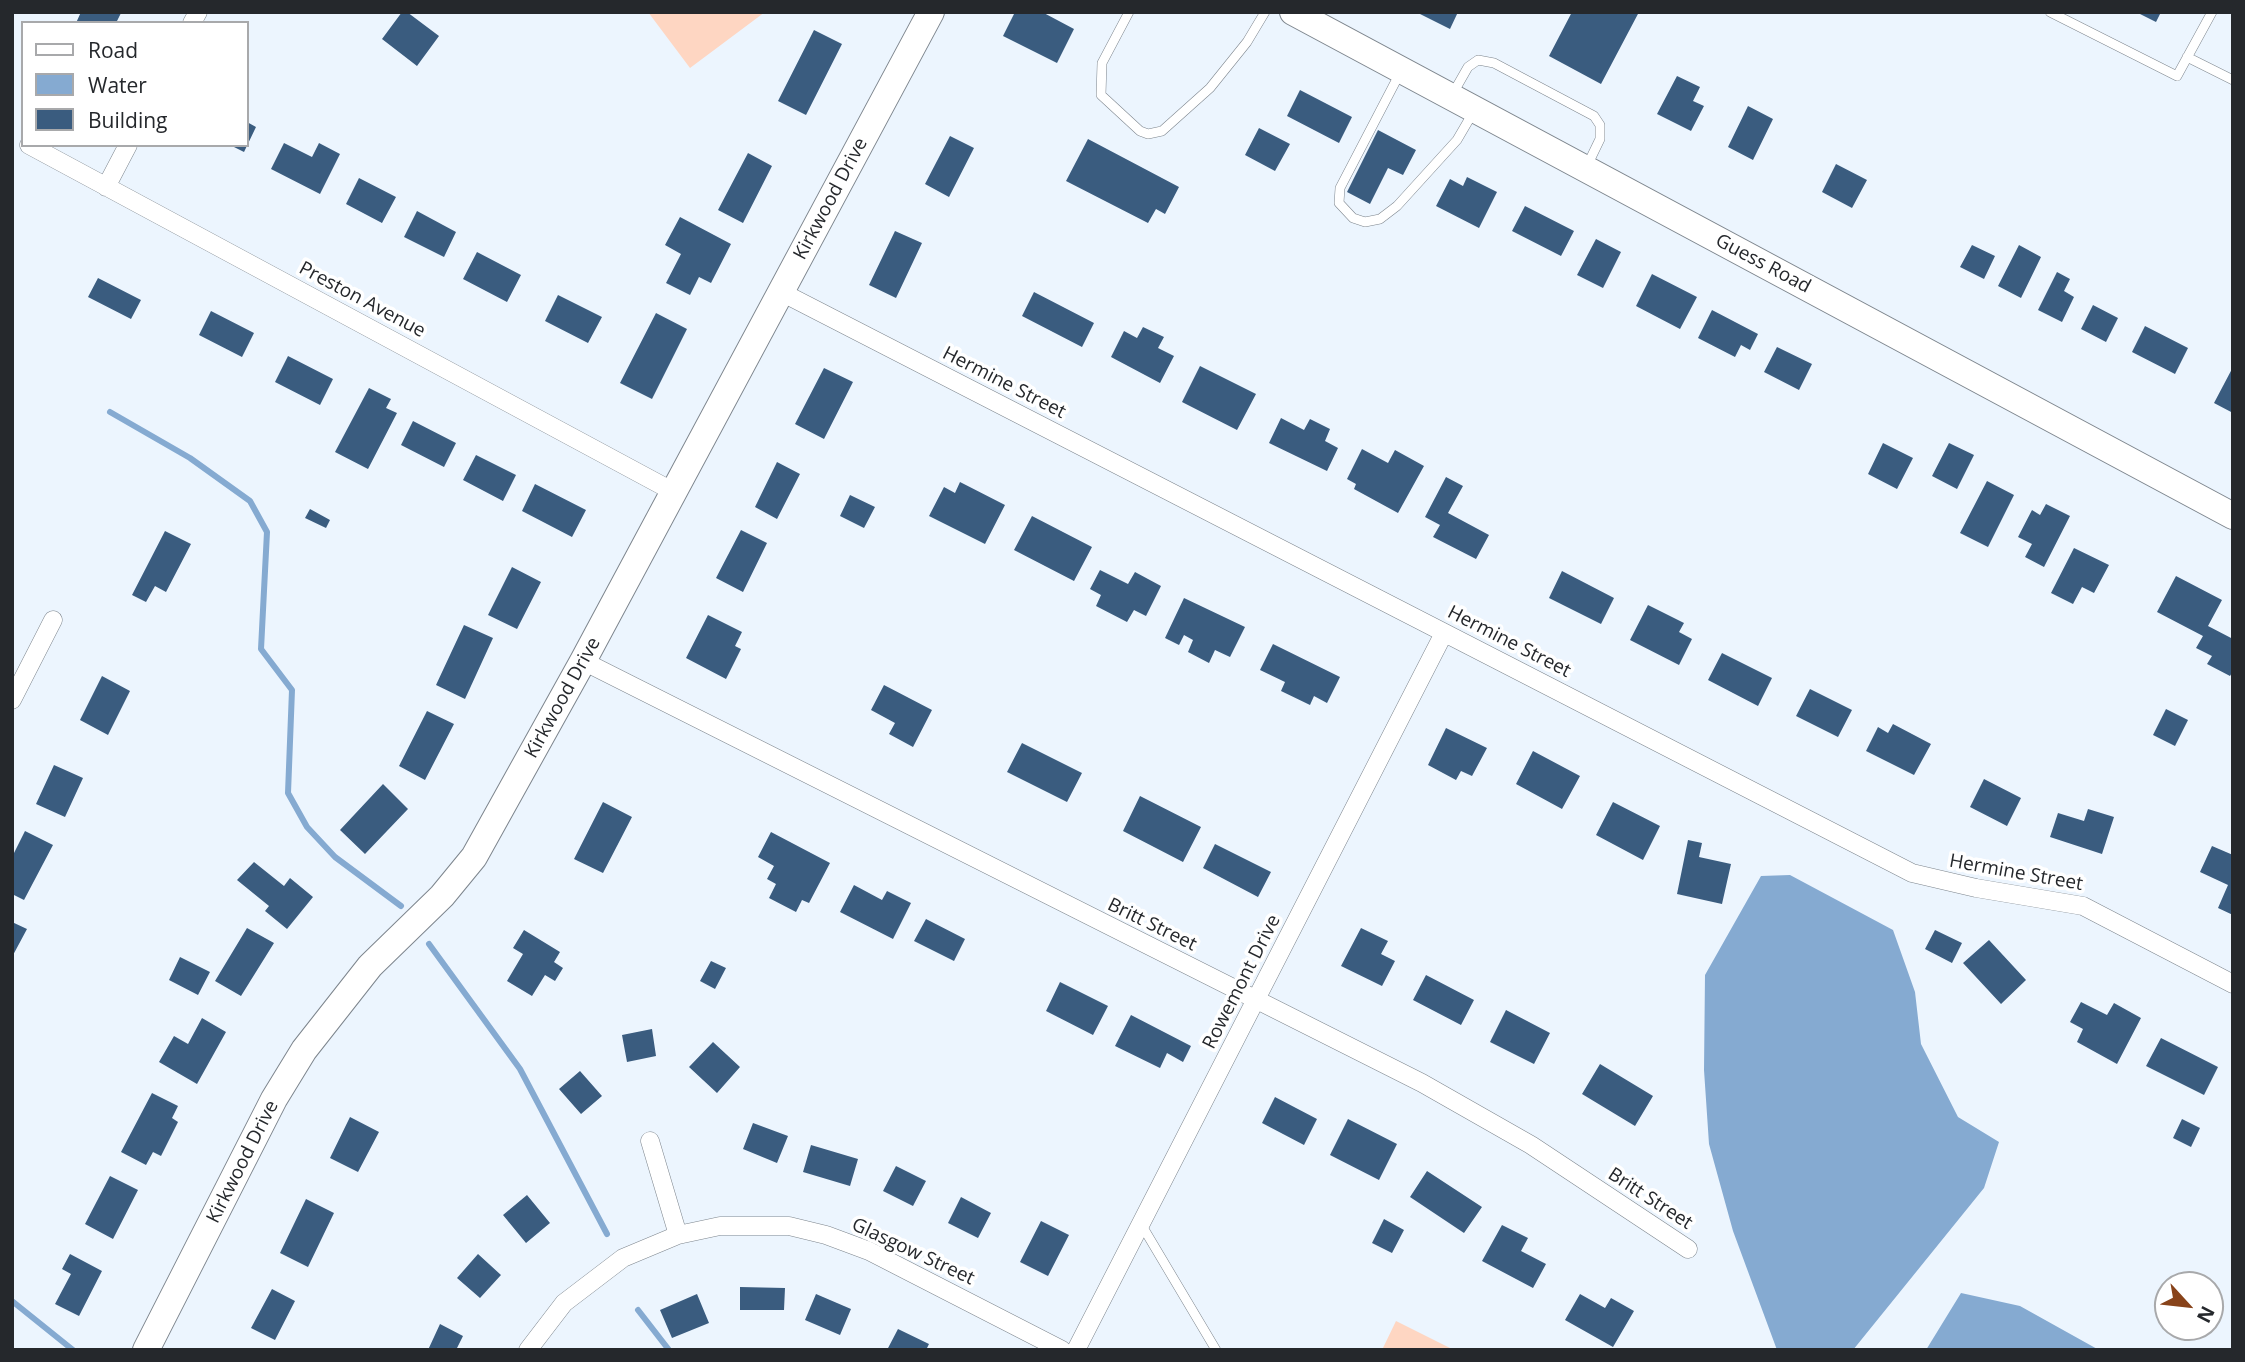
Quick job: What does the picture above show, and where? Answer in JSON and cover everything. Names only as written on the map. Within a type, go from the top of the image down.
[{"type":"street","name":"Kirkwood Drive","points":[[146,1350],[274,1099],[304,1050],[370,966],[442,896],[474,857],[583,661],[930,12]]},
{"type":"street","name":"Guess Road","points":[[1293,12],[2233,516]]},
{"type":"street","name":"Preston Avenue","points":[[33,147],[674,492]]},
{"type":"street","points":[[106,187],[127,147]]},
{"type":"street","name":"Hermine Street","points":[[781,292],[1912,873],[1976,888],[2083,906],[2233,984]]},
{"type":"street","points":[[12,700],[53,620]]},
{"type":"street","name":"Rowemont Drive","points":[[1076,1350],[1444,633]]},
{"type":"street","name":"Britt Street","points":[[583,661],[1422,1083],[1531,1145],[1688,1249]]},
{"type":"street","points":[[650,1141],[677,1235]]},
{"type":"street","name":"Glasgow Street","points":[[528,1350],[549,1320],[582,1287],[623,1258],[677,1235],[720,1226],[775,1226],[826,1235],[869,1251],[1062,1350]]},
{"type":"lane","points":[[1129,12],[1102,63],[1101,95],[1140,131],[1148,134],[1162,131],[1210,88],[1247,42],[1265,12]]},
{"type":"lane","points":[[2050,12],[2177,76],[2212,12]]},
{"type":"lane","points":[[2187,57],[2233,80]]},
{"type":"lane","points":[[1451,96],[1468,67],[1478,60],[1494,63],[1583,110],[1594,116],[1600,125],[1600,139],[1586,168]]},
{"type":"lane","points":[[1401,70],[1340,188],[1339,204],[1353,218],[1365,222],[1380,219],[1396,206],[1457,140],[1475,109]]},
{"type":"lane","points":[[1140,1223],[1216,1350]]},
{"type":"shaded area","points":[[648,12],[765,12],[690,68]]},
{"type":"shaded area","points":[[1396,1321],[1454,1350],[1382,1350]]},
{"type":"water","points":[[1790,875],[1893,930],[1915,992],[1921,1044],[1958,1117],[1999,1142],[1984,1188],[1853,1350],[1777,1350],[1733,1231],[1709,1144],[1704,1070],[1705,975],[1761,876]]},
{"type":"water","points":[[1961,1293],[2020,1306],[2099,1350],[1926,1350]]},
{"type":"building","points":[[81,12],[121,13],[117,21],[77,21]]},
{"type":"building","points":[[402,12],[407,12],[439,36],[417,66],[382,39]]},
{"type":"building","points":[[1015,12],[1042,12],[1074,29],[1057,63],[1003,36]]},
{"type":"building","points":[[1416,12],[1458,12],[1450,29]]},
{"type":"building","points":[[1572,12],[1639,12],[1601,84],[1549,56]]},
{"type":"building","points":[[2136,12],[2161,12],[2156,22]]},
{"type":"building","points":[[814,30],[842,44],[806,115],[778,101]]},
{"type":"building","points":[[1677,76],[1700,87],[1693,101],[1704,106],[1691,131],[1657,114]]},
{"type":"building","points":[[1300,90],[1352,117],[1339,143],[1287,116]]},
{"type":"building","points":[[1748,106],[1773,119],[1753,160],[1728,147]]},
{"type":"building","points":[[248,123],[256,127],[248,144]]},
{"type":"building","points":[[1259,128],[1290,144],[1275,171],[1245,155]]},
{"type":"building","points":[[1378,130],[1416,150],[1403,175],[1388,168],[1370,204],[1347,192]]},
{"type":"building","points":[[950,136],[974,148],[949,197],[925,184]]},
{"type":"building","points":[[1088,139],[1179,187],[1165,214],[1156,209],[1148,223],[1066,181]]},
{"type":"building","points":[[284,143],[312,157],[319,143],[340,154],[320,194],[271,169]]},
{"type":"building","points":[[234,147],[246,147],[244,152]]},
{"type":"building","points":[[748,153],[772,166],[743,223],[718,210]]},
{"type":"building","points":[[1836,164],[1867,180],[1852,208],[1822,192]]},
{"type":"building","points":[[1467,177],[1497,192],[1479,228],[1436,206],[1450,179],[1463,186]]},
{"type":"building","points":[[359,178],[396,197],[382,223],[346,204]]},
{"type":"building","points":[[1525,206],[1574,231],[1561,256],[1512,231]]},
{"type":"building","points":[[417,211],[456,232],[444,257],[404,237]]},
{"type":"building","points":[[680,217],[731,244],[711,283],[699,277],[690,295],[666,283],[681,254],[665,245]]},
{"type":"building","points":[[895,231],[922,243],[896,298],[869,285]]},
{"type":"building","points":[[1596,239],[1621,252],[1603,288],[1577,275]]},
{"type":"building","points":[[1972,245],[1995,256],[1984,279],[1960,267]]},
{"type":"building","points":[[2019,245],[2041,257],[2021,298],[1998,286]]},
{"type":"building","points":[[477,252],[521,275],[507,302],[463,279]]},
{"type":"building","points":[[2057,272],[2070,279],[2064,291],[2074,297],[2062,322],[2038,310]]},
{"type":"building","points":[[1652,274],[1697,297],[1680,329],[1636,306]]},
{"type":"building","points":[[98,278],[141,300],[131,319],[88,297]]},
{"type":"building","points":[[1034,292],[1094,323],[1082,347],[1022,316]]},
{"type":"building","points":[[558,295],[602,317],[588,343],[545,321]]},
{"type":"building","points":[[2093,305],[2118,318],[2106,342],[2081,329]]},
{"type":"building","points":[[1712,310],[1758,334],[1750,350],[1741,345],[1735,357],[1698,338]]},
{"type":"building","points":[[211,311],[254,333],[242,357],[199,335]]},
{"type":"building","points":[[656,313],[687,329],[652,399],[620,383]]},
{"type":"building","points":[[2145,326],[2188,348],[2175,374],[2132,352]]},
{"type":"building","points":[[1143,327],[1164,337],[1158,348],[1174,356],[1160,383],[1111,357],[1124,331],[1137,338]]},
{"type":"building","points":[[1777,347],[1812,364],[1799,390],[1764,372]]},
{"type":"building","points":[[288,356],[333,379],[320,405],[275,382]]},
{"type":"building","points":[[1200,366],[1256,394],[1237,430],[1182,402]]},
{"type":"building","points":[[2233,367],[2233,413],[2214,403]]},
{"type":"building","points":[[824,368],[853,382],[824,439],[795,424]]},
{"type":"building","points":[[369,388],[391,399],[386,408],[397,413],[368,469],[335,452]]},
{"type":"building","points":[[1281,418],[1304,430],[1310,419],[1330,429],[1325,441],[1338,448],[1327,471],[1269,443]]},
{"type":"building","points":[[413,421],[456,443],[444,467],[401,445]]},
{"type":"building","points":[[1883,443],[1913,458],[1897,489],[1868,474]]},
{"type":"building","points":[[1949,443],[1974,455],[1957,489],[1932,476]]},
{"type":"building","points":[[1362,449],[1388,463],[1395,450],[1424,466],[1398,513],[1354,489],[1356,484],[1347,479]]},
{"type":"building","points":[[476,455],[516,475],[503,501],[463,480]]},
{"type":"building","points":[[777,462],[800,474],[777,519],[755,507]]},
{"type":"building","points":[[1446,477],[1463,486],[1448,513],[1489,535],[1476,559],[1433,537],[1440,525],[1425,517]]},
{"type":"building","points":[[1987,481],[2014,495],[1988,547],[1960,533]]},
{"type":"building","points":[[960,482],[1005,505],[985,544],[929,516],[944,487],[955,493]]},
{"type":"building","points":[[535,484],[586,510],[572,537],[522,511]]},
{"type":"building","points":[[850,495],[875,507],[864,528],[840,516]]},
{"type":"building","points":[[2046,504],[2070,516],[2044,567],[2025,557],[2032,544],[2018,537],[2032,510],[2040,515]]},
{"type":"building","points":[[310,509],[330,520],[326,528],[305,518]]},
{"type":"building","points":[[1032,516],[1092,547],[1074,581],[1014,550]]},
{"type":"building","points":[[741,530],[767,543],[743,592],[716,578]]},
{"type":"building","points":[[165,531],[191,544],[166,592],[155,586],[146,602],[132,595]]},
{"type":"building","points":[[2074,548],[2109,565],[2094,593],[2082,587],[2073,604],[2051,593]]},
{"type":"building","points":[[512,567],[541,582],[517,629],[488,615]]},
{"type":"building","points":[[1100,570],[1128,584],[1135,572],[1161,586],[1146,616],[1134,610],[1127,622],[1096,606],[1101,595],[1090,589]]},
{"type":"building","points":[[1562,571],[1614,598],[1601,624],[1549,598]]},
{"type":"building","points":[[2176,576],[2222,600],[2208,626],[2233,639],[2233,671],[2230,676],[2207,664],[2212,656],[2196,648],[2203,636],[2157,612]]},
{"type":"building","points":[[1184,598],[1245,627],[1230,657],[1215,650],[1209,663],[1188,652],[1193,640],[1184,635],[1179,645],[1165,638]]},
{"type":"building","points":[[1648,605],[1684,623],[1679,632],[1692,639],[1679,665],[1630,640]]},
{"type":"building","points":[[708,615],[742,632],[735,646],[741,649],[726,679],[686,658]]},
{"type":"building","points":[[464,625],[493,638],[465,699],[436,685]]},
{"type":"building","points":[[1273,644],[1340,677],[1327,703],[1314,696],[1310,705],[1281,691],[1285,682],[1260,670]]},
{"type":"building","points":[[1722,653],[1772,678],[1758,706],[1708,680]]},
{"type":"building","points":[[102,676],[130,691],[108,735],[80,720]]},
{"type":"building","points":[[884,685],[932,710],[913,747],[889,734],[895,723],[871,710]]},
{"type":"building","points":[[1810,689],[1852,710],[1838,737],[1796,716]]},
{"type":"building","points":[[2166,709],[2188,720],[2175,746],[2153,735]]},
{"type":"building","points":[[427,711],[454,724],[425,780],[399,766]]},
{"type":"building","points":[[1893,724],[1931,744],[1914,775],[1866,751],[1878,727],[1888,733]]},
{"type":"building","points":[[1446,728],[1487,748],[1472,776],[1461,771],[1456,780],[1428,765]]},
{"type":"building","points":[[1022,743],[1082,773],[1067,802],[1007,772]]},
{"type":"building","points":[[1533,751],[1580,776],[1562,809],[1516,784]]},
{"type":"building","points":[[54,765],[83,778],[65,817],[36,804]]},
{"type":"building","points":[[1984,779],[2021,798],[2007,826],[1970,807]]},
{"type":"building","points":[[383,784],[408,809],[365,854],[340,830]]},
{"type":"building","points":[[1140,796],[1201,827],[1183,862],[1123,831]]},
{"type":"building","points":[[603,802],[632,817],[603,873],[574,859]]},
{"type":"building","points":[[1613,802],[1660,826],[1643,860],[1596,835]]},
{"type":"building","points":[[2088,809],[2114,817],[2102,854],[2050,837],[2058,813],[2084,821]]},
{"type":"building","points":[[25,831],[53,845],[24,900],[12,894],[12,857]]},
{"type":"building","points":[[771,832],[830,863],[809,903],[802,900],[796,912],[769,898],[776,884],[767,879],[774,866],[758,857]]},
{"type":"building","points":[[1688,840],[1702,843],[1699,857],[1731,864],[1722,904],[1677,894]]},
{"type":"building","points":[[1215,844],[1271,872],[1258,897],[1203,868]]},
{"type":"building","points":[[2212,846],[2233,855],[2233,915],[2218,908],[2228,885],[2200,872]]},
{"type":"building","points":[[254,862],[284,886],[290,878],[313,897],[287,929],[265,911],[269,906],[237,880]]},
{"type":"building","points":[[854,885],[882,900],[887,891],[911,903],[893,939],[840,912]]},
{"type":"building","points":[[926,919],[965,939],[954,961],[914,941]]},
{"type":"building","points":[[12,922],[27,929],[12,957]]},
{"type":"building","points":[[247,928],[274,943],[241,996],[215,981]]},
{"type":"building","points":[[1361,928],[1388,941],[1381,954],[1395,961],[1382,986],[1341,966]]},
{"type":"building","points":[[524,930],[560,952],[554,962],[563,968],[555,981],[545,975],[532,996],[507,981],[523,954],[513,948]]},
{"type":"building","points":[[1935,930],[1962,943],[1952,963],[1925,949]]},
{"type":"building","points":[[1989,940],[2026,980],[2001,1004],[1963,963]]},
{"type":"building","points":[[180,957],[210,972],[198,995],[169,980]]},
{"type":"building","points":[[711,961],[726,968],[715,989],[700,981]]},
{"type":"building","points":[[1426,975],[1474,1000],[1461,1025],[1413,1000]]},
{"type":"building","points":[[1060,982],[1108,1006],[1093,1035],[1046,1011]]},
{"type":"building","points":[[2081,1002],[2107,1015],[2114,1003],[2141,1018],[2117,1064],[2077,1042],[2083,1029],[2070,1022]]},
{"type":"building","points":[[1506,1010],[1550,1033],[1534,1064],[1490,1042]]},
{"type":"building","points":[[1131,1015],[1191,1046],[1183,1062],[1167,1053],[1160,1068],[1115,1046]]},
{"type":"building","points":[[202,1018],[226,1032],[197,1084],[159,1062],[174,1036],[188,1044]]},
{"type":"building","points":[[652,1029],[656,1056],[627,1062],[622,1035]]},
{"type":"building","points":[[2161,1038],[2218,1067],[2204,1095],[2146,1066]]},
{"type":"building","points":[[713,1042],[740,1067],[717,1093],[689,1067]]},
{"type":"building","points":[[1600,1064],[1653,1096],[1635,1126],[1582,1094]]},
{"type":"building","points":[[580,1071],[602,1096],[581,1114],[559,1089]]},
{"type":"building","points":[[152,1093],[178,1106],[172,1118],[178,1122],[161,1156],[153,1152],[146,1165],[121,1152]]},
{"type":"building","points":[[1275,1097],[1317,1119],[1304,1145],[1262,1123]]},
{"type":"building","points":[[350,1117],[379,1132],[358,1172],[330,1158]]},
{"type":"building","points":[[1348,1119],[1397,1144],[1379,1180],[1330,1155]]},
{"type":"building","points":[[2182,1119],[2200,1128],[2191,1147],[2173,1138]]},
{"type":"building","points":[[753,1123],[788,1136],[777,1163],[743,1149]]},
{"type":"building","points":[[811,1145],[858,1159],[850,1186],[803,1172]]},
{"type":"building","points":[[896,1166],[926,1181],[913,1206],[883,1191]]},
{"type":"building","points":[[1427,1171],[1482,1207],[1464,1233],[1410,1197]]},
{"type":"building","points":[[110,1176],[138,1190],[113,1239],[85,1224]]},
{"type":"building","points":[[527,1195],[550,1223],[526,1243],[503,1215]]},
{"type":"building","points":[[961,1197],[991,1213],[978,1238],[948,1223]]},
{"type":"building","points":[[306,1199],[334,1213],[308,1267],[280,1253]]},
{"type":"building","points":[[1384,1219],[1404,1230],[1392,1253],[1372,1243]]},
{"type":"building","points":[[1041,1221],[1069,1235],[1048,1276],[1020,1262]]},
{"type":"building","points":[[1502,1225],[1528,1238],[1521,1251],[1546,1264],[1533,1288],[1482,1261]]},
{"type":"building","points":[[70,1254],[102,1271],[79,1316],[55,1304],[71,1274],[62,1269]]},
{"type":"building","points":[[478,1254],[501,1275],[480,1298],[457,1278]]},
{"type":"building","points":[[740,1287],[785,1288],[784,1310],[740,1310]]},
{"type":"building","points":[[272,1289],[295,1301],[275,1340],[251,1328]]},
{"type":"building","points":[[697,1294],[709,1323],[672,1338],[660,1310]]},
{"type":"building","points":[[816,1294],[851,1309],[840,1335],[805,1320]]},
{"type":"building","points":[[1580,1294],[1605,1308],[1611,1298],[1634,1311],[1613,1347],[1565,1320]]},
{"type":"building","points":[[440,1324],[463,1336],[456,1350],[428,1350]]},
{"type":"building","points":[[898,1329],[929,1344],[926,1350],[887,1350]]},
{"type":"waterway","points":[[110,412],[190,458],[250,501],[267,532],[261,649],[292,690],[288,793],[307,827],[335,857],[401,906]]},
{"type":"waterway","points":[[429,944],[520,1069],[607,1234]]},
{"type":"waterway","points":[[12,1301],[73,1350]]},
{"type":"waterway","points":[[638,1310],[669,1350]]}]
